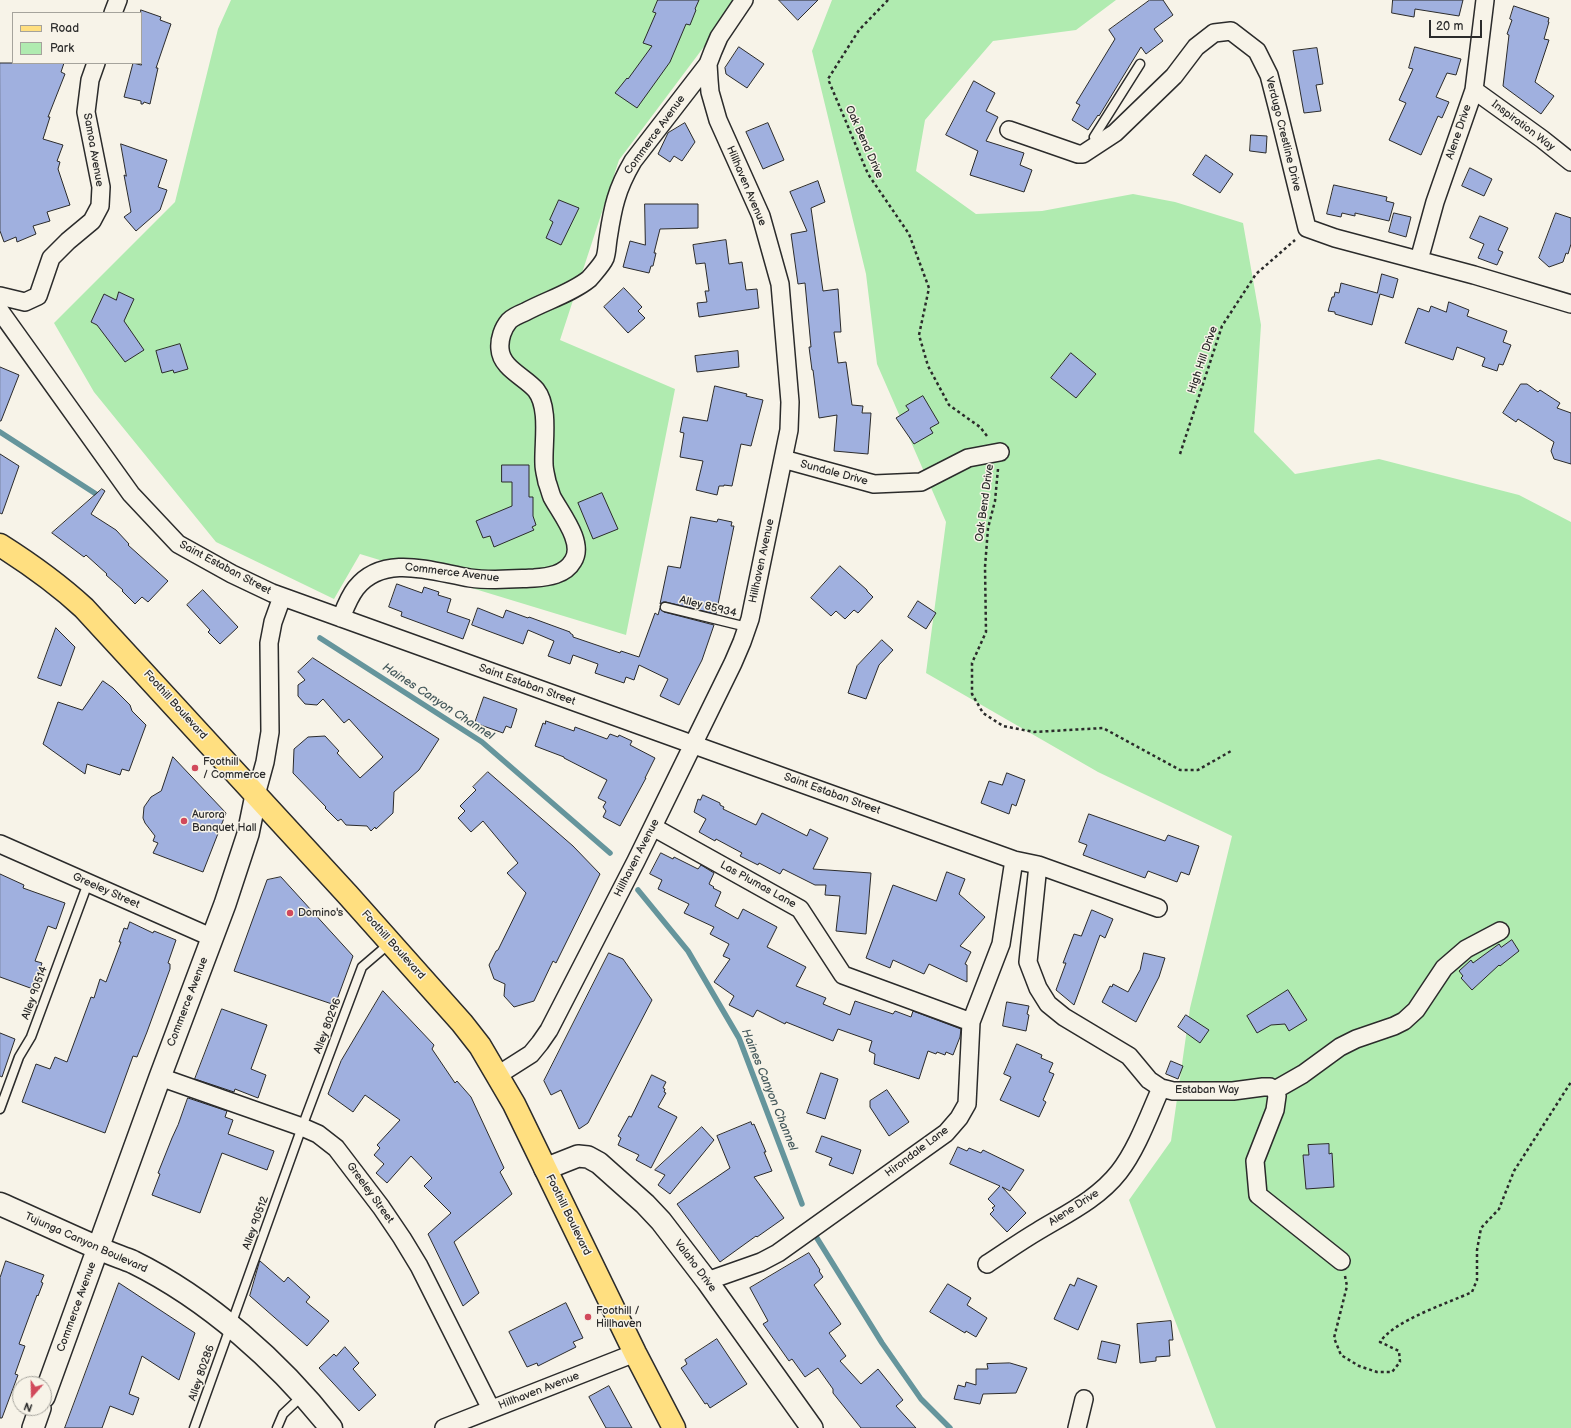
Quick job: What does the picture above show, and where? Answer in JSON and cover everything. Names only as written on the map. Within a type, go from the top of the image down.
[{"type":"main road","name":"Foothill Boulevard","points":[[0,545],[64,589],[84,608],[390,943],[462,1023],[480,1046],[498,1075],[635,1353],[674,1428]]},
{"type":"main road","name":"Tujunga Canyon Boulevard","points":[[0,1204],[132,1262],[193,1298],[230,1326],[266,1358],[303,1396],[331,1428]]},
{"type":"street","points":[[113,12],[118,0]]},
{"type":"street","name":"Hillhaven Avenue","points":[[498,1075],[531,1054],[549,1030],[653,827],[733,663],[750,618],[789,430],[790,402],[780,284],[760,216],[718,120],[710,92],[708,64],[720,37],[744,0]]},
{"type":"street","name":"Alene Drive","points":[[1419,260],[1435,202],[1474,90],[1485,0]]},
{"type":"street","name":"Verdugo Crestline Drive","points":[[1009,130],[1078,154],[1083,154],[1115,133],[1174,76],[1196,47],[1214,33],[1231,30],[1257,51],[1269,75],[1307,228]]},
{"type":"street","name":"Samoa Avenue","points":[[0,296],[25,302],[38,296],[51,258],[68,241],[92,221],[100,206],[101,187],[86,112],[90,80],[96,64]]},
{"type":"street","name":"Commerce Avenue","points":[[341,618],[348,601],[356,588],[372,574],[381,570],[402,567],[480,579],[524,579],[542,578],[558,574],[573,562],[578,550],[577,544],[551,495],[545,473],[543,403],[538,392],[507,364],[501,355],[499,348],[500,341],[503,330],[510,320],[579,286],[597,270],[605,258],[616,198],[624,177],[633,161],[708,64]]},
{"type":"street","name":"Inspiration Way","points":[[1474,90],[1571,162]]},
{"type":"street","points":[[1307,228],[1335,238],[1419,260],[1571,304]]},
{"type":"street","name":"Saint Estaban Street","points":[[0,311],[131,494],[178,544],[232,574],[282,597],[1014,860],[1038,865],[1158,908]]},
{"type":"street","name":"Sundale Drive","points":[[783,459],[874,484],[921,482],[968,458],[1000,452]]},
{"type":"street","name":"Commerce Avenue","points":[[52,1376],[212,938],[246,840],[265,762],[270,732],[269,643],[282,597]]},
{"type":"street","name":"Las Plumas Lane","points":[[653,827],[800,908],[843,975],[972,1022]]},
{"type":"street","name":"Greeley Street","points":[[0,844],[212,938]]},
{"type":"street","name":"Hirondale Lane","points":[[707,1281],[761,1262],[778,1253],[946,1133],[959,1118],[967,1104],[972,1022],[1001,944],[1014,860]]},
{"type":"street","name":"Estaban Way","points":[[1038,865],[1028,962],[1038,988],[1048,1004],[1129,1056],[1149,1080],[1161,1088],[1178,1091],[1233,1091],[1270,1087],[1275,1090]]},
{"type":"street","points":[[1342,1261],[1258,1195],[1255,1161],[1275,1110],[1277,1096],[1275,1090],[1303,1074],[1340,1047],[1356,1039],[1404,1021],[1416,1010],[1444,968],[1466,949],[1500,931]]},
{"type":"street","name":"Greeley Street","points":[[160,1077],[302,1127],[318,1134],[336,1148],[398,1232],[419,1266],[491,1409]]},
{"type":"street","name":"Alene Drive","points":[[987,1264],[1021,1241],[1092,1198],[1112,1181],[1120,1171],[1137,1142],[1161,1088]]},
{"type":"street","name":"Valaho Drive","points":[[545,1169],[578,1156],[593,1158],[645,1204],[661,1221],[707,1281],[812,1428]]},
{"type":"street","name":"Hillhaven Avenue","points":[[444,1428],[635,1353]]},
{"type":"street","points":[[1077,1428],[1084,1399]]},
{"type":"street","points":[[33,1428],[37,1416]]},
{"type":"lane","points":[[1104,141],[1094,137],[1140,64]]},
{"type":"lane","name":"Alley 85934","points":[[665,607],[746,627]]},
{"type":"lane","name":"Alley 90514","points":[[0,1109],[19,1057],[31,1037],[88,883]]},
{"type":"lane","name":"Alley 80296","points":[[302,1127],[362,967],[390,943]]},
{"type":"lane","name":"Alley 90512","points":[[230,1326],[302,1127]]},
{"type":"lane","name":"Alley 80286","points":[[194,1428],[230,1326]]},
{"type":"lane","points":[[277,1428],[283,1414],[303,1396]]},
{"type":"path","name":"Oak Bend Drive","points":[[888,0],[859,30],[828,79],[868,174],[909,234],[929,288],[919,335],[928,366],[949,405],[980,427],[1000,452],[995,502],[988,528],[985,567],[986,632],[972,663],[972,694],[983,713],[1003,726],[1034,732],[1103,728],[1180,770],[1198,770],[1231,751]]},
{"type":"path","name":"High Hill Drive","points":[[1180,454],[1222,326],[1256,274],[1286,249],[1307,228]]},
{"type":"path","points":[[1342,1261],[1346,1286],[1334,1338],[1341,1355],[1359,1366],[1377,1372],[1392,1372],[1400,1362],[1399,1351],[1380,1342],[1385,1335],[1414,1317],[1472,1292],[1477,1280],[1477,1250],[1481,1228],[1499,1209],[1514,1171],[1571,1082]]},
{"type":"green space","points":[[231,0],[739,0],[619,160],[560,340],[675,389],[626,635],[360,554],[334,599],[216,542],[94,392],[54,323],[175,202],[218,29]]},
{"type":"green space","points":[[832,0],[1116,0],[1076,30],[993,41],[925,120],[916,171],[976,214],[1042,211],[1133,194],[1175,202],[1243,223],[1261,325],[1254,432],[1295,474],[1379,459],[1519,495],[1571,522],[1571,1428],[1216,1428],[1129,1200],[1171,1141],[1190,1008],[1232,836],[1098,772],[926,673],[946,522],[877,364],[866,274],[812,51]]},
{"type":"building","points":[[658,0],[699,0],[690,25],[686,24],[670,62],[637,108],[615,93],[627,78],[628,79],[652,46],[643,43],[656,13],[653,12]]},
{"type":"building","points":[[779,0],[818,0],[798,20]]},
{"type":"building","points":[[1150,0],[1163,0],[1173,15],[1154,29],[1163,41],[1146,54],[1141,47],[1099,116],[1098,115],[1088,130],[1072,120],[1080,105],[1076,103],[1115,39],[1109,30]]},
{"type":"building","points":[[1393,0],[1463,0],[1459,16],[1415,9],[1414,17],[1392,13]]},
{"type":"building","points":[[1514,6],[1549,18],[1544,39],[1549,40],[1535,82],[1554,96],[1541,114],[1503,86],[1509,35],[1507,34],[1512,20],[1510,19]]},
{"type":"building","points":[[141,10],[161,17],[160,20],[171,24],[156,68],[158,68],[150,104],[144,102],[141,104],[141,101],[124,97],[133,64],[142,64]]},
{"type":"building","points":[[739,47],[764,64],[747,88],[726,74],[725,68]]},
{"type":"building","points":[[1415,47],[1461,59],[1456,75],[1447,73],[1436,97],[1449,102],[1442,118],[1438,116],[1421,155],[1389,140],[1406,103],[1399,100],[1413,69],[1409,68]]},
{"type":"building","points":[[1317,48],[1323,84],[1316,85],[1321,111],[1304,113],[1293,51]]},
{"type":"building","points":[[0,63],[64,64],[61,72],[65,74],[48,117],[50,117],[43,139],[63,145],[57,161],[60,162],[58,169],[70,205],[47,212],[50,221],[33,226],[36,234],[17,242],[16,237],[4,242],[0,231]]},
{"type":"building","points":[[974,81],[995,93],[986,111],[998,117],[986,141],[1024,153],[1020,165],[1032,170],[1024,192],[970,175],[978,151],[946,135]]},
{"type":"building","points":[[685,123],[695,142],[682,161],[674,156],[670,162],[658,154],[668,133]]},
{"type":"building","points":[[768,123],[784,160],[763,169],[746,132]]},
{"type":"building","points":[[1251,135],[1267,136],[1266,153],[1250,151]]},
{"type":"building","points":[[121,144],[167,160],[158,187],[167,190],[160,210],[136,231],[124,217],[131,212],[124,175],[126,176]]},
{"type":"building","points":[[1206,155],[1233,174],[1220,193],[1193,175]]},
{"type":"building","points":[[1470,168],[1492,179],[1484,196],[1462,186]]},
{"type":"building","points":[[818,181],[825,202],[811,208],[823,291],[838,289],[841,332],[834,332],[838,363],[846,362],[852,405],[863,406],[862,413],[871,413],[868,454],[834,451],[837,415],[819,418],[809,347],[811,347],[805,283],[798,284],[791,234],[807,231],[790,192]]},
{"type":"building","points":[[1334,185],[1387,197],[1386,201],[1394,203],[1389,221],[1355,213],[1355,216],[1342,213],[1341,217],[1327,214]]},
{"type":"building","points":[[559,200],[579,208],[561,245],[546,238],[553,222],[550,220]]},
{"type":"building","points":[[645,204],[698,204],[698,228],[660,229],[654,253],[656,253],[653,266],[651,266],[649,273],[623,267],[630,241],[645,245]]},
{"type":"building","points":[[1394,213],[1411,217],[1406,237],[1389,232]]},
{"type":"building","points":[[1556,213],[1571,218],[1571,244],[1568,254],[1566,253],[1563,262],[1549,267],[1539,258]]},
{"type":"building","points":[[1480,216],[1508,228],[1498,250],[1503,252],[1497,265],[1478,258],[1484,244],[1470,238]]},
{"type":"building","points":[[726,240],[729,264],[742,262],[746,290],[757,289],[759,308],[699,317],[697,303],[707,302],[705,291],[709,291],[705,263],[696,264],[693,245]]},
{"type":"building","points":[[1382,274],[1398,279],[1393,298],[1380,294],[1372,325],[1328,311],[1335,292],[1339,293],[1341,283],[1377,293]]},
{"type":"building","points":[[624,288],[642,307],[638,311],[645,318],[628,333],[604,307]]},
{"type":"building","points":[[119,292],[134,299],[124,321],[144,350],[125,362],[97,325],[91,322],[104,294],[116,300]]},
{"type":"building","points":[[1449,302],[1469,310],[1467,316],[1507,331],[1503,342],[1511,345],[1503,365],[1499,364],[1497,371],[1482,366],[1485,358],[1457,347],[1453,360],[1405,343],[1418,308],[1429,312],[1431,306],[1446,312]]},
{"type":"building","points":[[180,344],[188,369],[174,373],[173,370],[162,373],[156,351]]},
{"type":"building","points":[[738,351],[739,367],[697,372],[695,356]]},
{"type":"building","points":[[1071,353],[1096,374],[1076,398],[1051,378]]},
{"type":"building","points":[[0,367],[19,375],[1,421],[0,421]]},
{"type":"building","points":[[1521,384],[1527,384],[1538,392],[1540,390],[1560,403],[1557,408],[1571,413],[1571,464],[1554,459],[1551,451],[1554,442],[1518,419],[1516,422],[1503,413]]},
{"type":"building","points":[[715,386],[747,394],[746,396],[763,400],[751,446],[741,444],[732,486],[719,486],[717,495],[696,490],[703,461],[680,457],[684,433],[680,432],[683,417],[707,421]]},
{"type":"building","points":[[923,396],[939,423],[930,428],[933,433],[914,444],[896,418],[909,410],[906,406]]},
{"type":"building","points":[[0,454],[19,466],[2,514],[0,513]]},
{"type":"building","points":[[502,465],[529,465],[529,497],[533,497],[533,516],[536,525],[532,527],[534,530],[494,547],[490,536],[483,538],[476,521],[512,506],[512,482],[502,482]]},
{"type":"building","points":[[102,489],[105,491],[91,514],[116,530],[129,544],[128,545],[168,581],[148,602],[142,597],[135,604],[122,591],[123,590],[106,575],[107,574],[86,555],[84,557],[52,533]]},
{"type":"building","points":[[602,493],[618,529],[593,539],[578,503]]},
{"type":"building","points":[[691,517],[717,522],[718,519],[732,522],[731,526],[734,526],[716,614],[666,602],[660,604],[668,566],[680,568]]},
{"type":"building","points":[[840,566],[873,597],[858,613],[854,610],[845,619],[836,611],[831,616],[811,598]]},
{"type":"building","points":[[397,584],[422,593],[424,587],[439,592],[438,595],[451,599],[447,612],[470,620],[463,639],[401,616],[402,612],[389,607]]},
{"type":"building","points":[[203,590],[238,627],[220,644],[208,632],[210,630],[187,605]]},
{"type":"building","points":[[918,601],[936,613],[926,629],[908,617]]},
{"type":"building","points":[[478,608],[503,618],[506,610],[528,618],[529,617],[570,632],[573,637],[620,653],[621,651],[639,657],[655,613],[658,615],[660,608],[664,612],[714,625],[702,660],[679,705],[660,696],[668,679],[639,665],[634,680],[626,677],[624,683],[595,673],[598,664],[573,655],[570,664],[548,656],[554,641],[528,630],[523,644],[472,625]]},
{"type":"building","points":[[56,628],[75,647],[61,686],[38,678]]},
{"type":"building","points":[[882,640],[893,650],[879,665],[866,699],[848,693],[857,666]]},
{"type":"building","points":[[313,658],[439,739],[419,770],[394,792],[393,813],[376,829],[375,827],[371,831],[367,826],[346,825],[341,819],[338,821],[293,773],[294,749],[308,737],[325,736],[339,751],[337,753],[360,778],[383,757],[349,719],[344,723],[323,699],[317,705],[305,704],[298,696],[298,685],[305,680],[298,672]]},
{"type":"building","points":[[103,681],[113,688],[130,705],[132,711],[146,725],[129,771],[122,769],[120,775],[87,764],[85,774],[43,744],[58,702],[82,710]]},
{"type":"building","points":[[484,697],[517,709],[511,728],[506,726],[503,733],[475,723]]},
{"type":"building","points":[[546,721],[574,731],[575,727],[607,739],[610,734],[618,737],[619,735],[632,741],[630,745],[655,758],[620,826],[603,817],[606,811],[603,807],[606,802],[598,798],[607,780],[564,757],[535,746],[543,723],[545,724]]},
{"type":"building","name":"Aurora Banquet Hall","points":[[173,757],[226,813],[203,872],[153,853],[158,843],[153,841],[155,836],[143,818],[144,807],[151,797],[161,791]]},
{"type":"building","points":[[488,772],[573,846],[600,874],[556,963],[553,961],[534,1001],[514,1007],[504,996],[505,984],[494,979],[489,965],[526,893],[507,873],[518,863],[483,821],[471,832],[458,818],[465,811],[460,806],[476,790],[473,787]]},
{"type":"building","points":[[1007,773],[1025,780],[1016,806],[1012,804],[1009,814],[981,803],[989,781],[1002,785]]},
{"type":"building","points":[[703,795],[720,803],[720,805],[724,807],[723,809],[756,825],[762,813],[807,836],[810,829],[828,838],[813,869],[871,873],[866,934],[836,931],[840,896],[825,895],[826,885],[815,885],[783,869],[780,874],[759,863],[758,865],[740,856],[742,853],[699,832],[706,819],[694,812],[698,799],[700,800]]},
{"type":"building","points":[[1089,814],[1165,841],[1168,835],[1199,846],[1189,875],[1181,872],[1177,882],[1148,871],[1145,878],[1083,855],[1087,845],[1079,842]]},
{"type":"building","points":[[661,853],[673,859],[674,857],[698,869],[701,865],[714,873],[709,884],[721,892],[715,906],[738,919],[743,909],[777,927],[767,947],[806,967],[796,986],[826,998],[823,1004],[850,1015],[855,1001],[893,1014],[895,1011],[911,1017],[913,1011],[961,1029],[960,1037],[953,1055],[946,1052],[945,1055],[928,1051],[919,1079],[874,1064],[875,1054],[869,1051],[872,1041],[838,1029],[833,1041],[786,1022],[785,1024],[757,1010],[753,1017],[729,1005],[734,996],[714,982],[730,959],[723,956],[729,944],[710,934],[714,927],[684,913],[689,904],[658,889],[662,880],[650,874]]},
{"type":"building","points":[[947,872],[965,879],[959,894],[985,917],[960,946],[971,952],[965,964],[967,965],[967,982],[929,964],[924,974],[893,960],[890,968],[866,958],[893,885],[936,901]]},
{"type":"building","points":[[0,874],[24,885],[23,888],[65,903],[56,929],[48,926],[35,961],[42,963],[33,989],[0,977]]},
{"type":"building","points":[[281,877],[353,956],[335,1005],[234,971],[267,880]]},
{"type":"building","points":[[1092,910],[1113,919],[1105,938],[1100,935],[1074,1005],[1056,990],[1066,963],[1063,963],[1074,934],[1081,936]]},
{"type":"building","points":[[130,922],[153,933],[154,931],[176,940],[168,963],[170,964],[170,969],[147,1032],[137,1057],[133,1056],[105,1133],[22,1102],[36,1064],[50,1069],[55,1057],[67,1062],[91,997],[94,998],[100,979],[106,982],[121,942],[119,942],[124,928],[127,929]]},
{"type":"building","points":[[1512,940],[1519,951],[1500,966],[1499,965],[1472,990],[1461,978],[1463,976],[1459,971],[1471,960],[1473,963],[1499,944],[1501,947]]},
{"type":"building","points":[[609,953],[623,959],[652,1000],[588,1123],[579,1129],[561,1090],[551,1095],[544,1081]]},
{"type":"building","points":[[1144,953],[1165,958],[1159,977],[1136,1022],[1102,1002],[1110,986],[1112,987],[1113,984],[1128,992],[1140,970]]},
{"type":"building","points":[[1288,990],[1307,1020],[1289,1031],[1285,1024],[1271,1025],[1257,1033],[1247,1016]]},
{"type":"building","points":[[383,991],[434,1045],[432,1049],[455,1083],[457,1081],[471,1097],[504,1168],[500,1172],[512,1194],[454,1242],[479,1293],[463,1306],[428,1234],[451,1213],[424,1186],[432,1178],[411,1156],[387,1183],[376,1173],[384,1164],[374,1155],[380,1148],[377,1145],[400,1120],[365,1095],[353,1112],[328,1094],[341,1061]]},
{"type":"building","points":[[1007,1002],[1029,1006],[1026,1031],[1003,1026]]},
{"type":"building","points":[[222,1009],[267,1025],[251,1069],[266,1075],[258,1098],[235,1089],[234,1092],[195,1079]]},
{"type":"building","points":[[1186,1015],[1209,1030],[1200,1043],[1178,1027]]},
{"type":"building","points":[[0,1033],[15,1039],[2,1077],[0,1076]]},
{"type":"building","points":[[1017,1044],[1042,1055],[1041,1058],[1053,1063],[1049,1072],[1054,1074],[1043,1100],[1046,1102],[1039,1117],[1000,1100],[1011,1077],[1004,1074]]},
{"type":"building","points":[[1171,1061],[1183,1066],[1178,1079],[1166,1074]]},
{"type":"building","points":[[821,1073],[838,1079],[825,1119],[807,1113]]},
{"type":"building","points":[[652,1075],[666,1082],[663,1088],[665,1089],[664,1092],[666,1093],[658,1107],[677,1117],[651,1168],[636,1160],[639,1155],[618,1145],[621,1138],[618,1136],[629,1116],[631,1117]]},
{"type":"building","points":[[887,1090],[909,1122],[889,1136],[870,1107],[870,1101]]},
{"type":"building","points":[[188,1098],[227,1111],[225,1117],[233,1120],[228,1134],[274,1151],[267,1170],[222,1153],[200,1213],[152,1195],[160,1174],[158,1173]]},
{"type":"building","points":[[751,1122],[752,1125],[754,1124],[766,1152],[764,1152],[772,1171],[754,1177],[784,1218],[720,1262],[677,1204],[730,1168],[717,1136]]},
{"type":"building","points":[[702,1127],[714,1140],[670,1194],[658,1185],[665,1175],[655,1170]]},
{"type":"building","points":[[822,1136],[861,1150],[853,1174],[829,1165],[832,1158],[816,1152]]},
{"type":"building","points":[[1329,1144],[1329,1154],[1332,1153],[1334,1187],[1306,1189],[1303,1155],[1309,1155],[1308,1145]]},
{"type":"building","points":[[958,1147],[967,1151],[969,1148],[981,1153],[983,1150],[1024,1170],[1010,1191],[1002,1187],[1026,1213],[1007,1232],[990,1214],[994,1210],[992,1208],[995,1206],[988,1199],[1000,1186],[950,1164]]},
{"type":"building","points":[[809,1253],[823,1277],[814,1285],[841,1324],[829,1333],[846,1356],[840,1361],[861,1384],[878,1369],[903,1400],[896,1406],[916,1428],[861,1428],[833,1393],[833,1389],[818,1368],[805,1377],[792,1359],[789,1361],[763,1324],[768,1321],[750,1288]]},
{"type":"building","points":[[6,1261],[44,1275],[41,1282],[43,1283],[19,1344],[25,1346],[15,1374],[18,1376],[12,1376],[12,1391],[2,1418],[0,1418],[0,1278]]},
{"type":"building","points":[[260,1261],[284,1282],[288,1277],[310,1297],[306,1302],[329,1321],[307,1346],[250,1296]]},
{"type":"building","points":[[1078,1278],[1097,1286],[1078,1330],[1054,1319],[1070,1284],[1074,1286]]},
{"type":"building","points":[[119,1283],[195,1333],[179,1380],[142,1356],[129,1394],[139,1398],[133,1415],[110,1406],[102,1428],[65,1428]]},
{"type":"building","points":[[948,1284],[971,1298],[967,1305],[987,1318],[976,1337],[966,1331],[965,1333],[930,1312]]},
{"type":"building","points":[[566,1303],[583,1338],[573,1342],[576,1347],[538,1366],[537,1363],[527,1367],[509,1332]]},
{"type":"building","points":[[1171,1321],[1173,1340],[1169,1340],[1170,1356],[1156,1357],[1156,1361],[1140,1363],[1137,1324]]},
{"type":"building","points":[[717,1339],[747,1384],[710,1408],[707,1403],[705,1404],[681,1368],[687,1364],[685,1360]]},
{"type":"building","points":[[1102,1341],[1120,1345],[1116,1363],[1098,1359]]},
{"type":"building","points":[[345,1347],[359,1363],[353,1369],[376,1395],[359,1411],[319,1368],[334,1354],[336,1356]]},
{"type":"building","points":[[1010,1363],[1027,1368],[1016,1393],[983,1394],[980,1404],[954,1399],[958,1385],[965,1387],[966,1382],[976,1385],[976,1369],[988,1369],[987,1364]]},
{"type":"building","points":[[609,1386],[632,1428],[606,1428],[589,1397]]},
{"type":"waterway","name":"Haines Canyon Channel","points":[[0,432],[96,494]]},
{"type":"waterway","name":"Haines Canyon Channel","points":[[320,638],[482,742],[610,853]]},
{"type":"waterway","name":"Haines Canyon Channel","points":[[638,890],[688,951],[739,1038],[802,1204]]},
{"type":"waterway","name":"Haines Canyon Channel","points":[[815,1235],[882,1343],[921,1399],[950,1428]]},
{"type":"place","name":"Foothill / Commerce","points":[[195,768]]},
{"type":"place","name":"Aurora Banquet Hall","points":[[184,821]]},
{"type":"place","name":"Domino's","points":[[290,913]]},
{"type":"place","name":"Foothill / Hillhaven","points":[[588,1317]]}]
